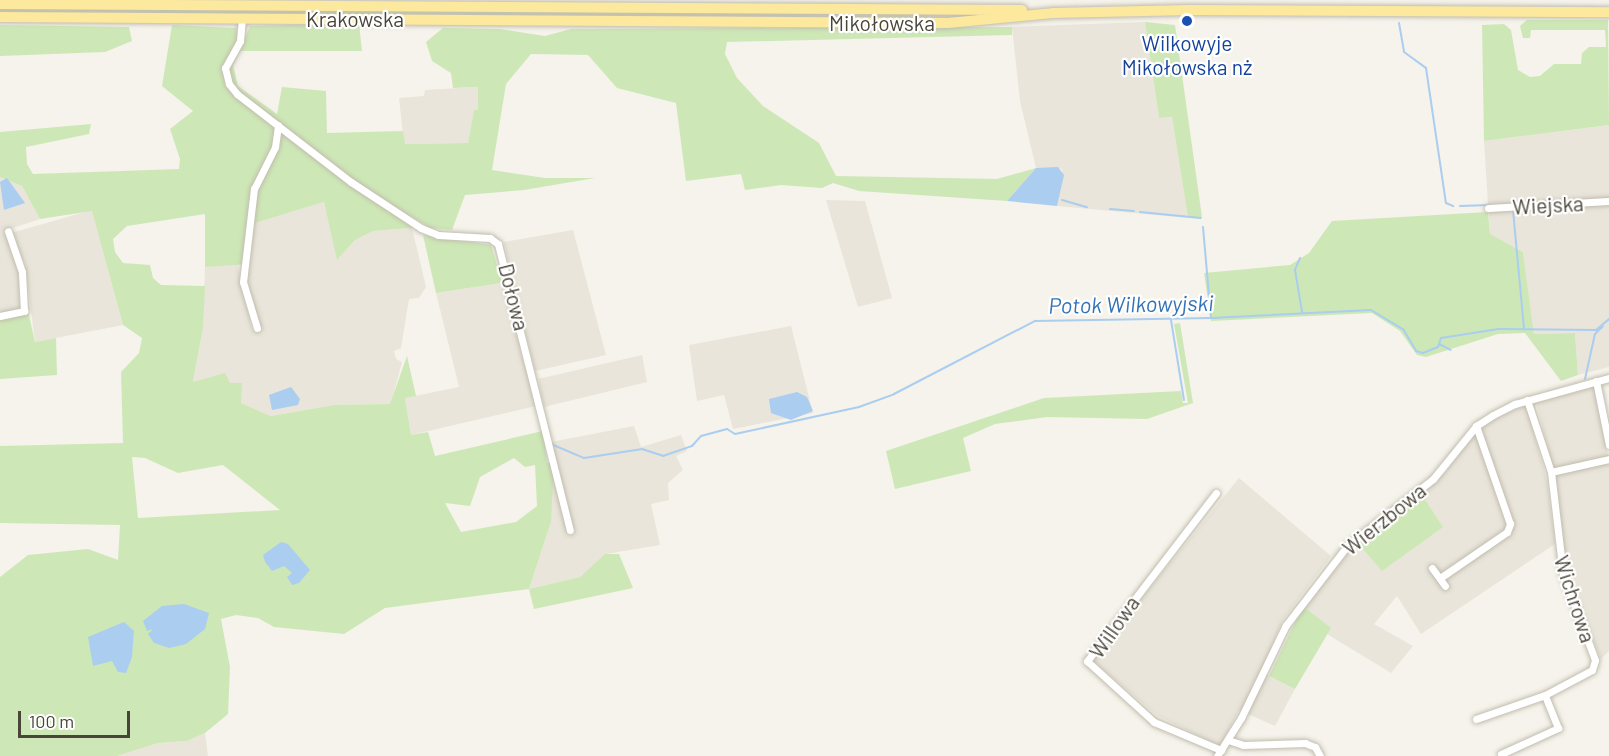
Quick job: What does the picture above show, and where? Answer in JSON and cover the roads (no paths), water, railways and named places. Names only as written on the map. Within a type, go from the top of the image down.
[{"type":"main road","name":"Krakowska","points":[[0,4],[707,8]]},
{"type":"main road","name":"Mikołowska","points":[[707,8],[1053,13],[1190,10],[1609,12]]},
{"type":"main road","name":"Mikołowska","points":[[711,21],[948,23],[1053,13]]},
{"type":"main road","name":"Krakowska","points":[[0,17],[711,21]]},
{"type":"street","name":"Dołowa","points":[[243,18],[240,41],[225,75],[237,94],[351,182],[421,228],[438,235],[490,238],[498,244],[570,530]]},
{"type":"street","points":[[257,328],[243,282],[254,189],[275,147],[278,125]]},
{"type":"street","name":"Wiejska","points":[[1488,208],[1609,201]]},
{"type":"street","points":[[0,316],[24,311],[22,272],[8,231]]},
{"type":"street","name":"Wierzbowa","points":[[1219,753],[1228,740],[1286,625],[1347,546],[1433,479],[1476,426],[1527,400],[1609,378]]},
{"type":"street","points":[[1596,381],[1609,445]]},
{"type":"street","name":"Wichrowa","points":[[1476,719],[1545,695],[1592,670],[1595,660],[1563,574],[1551,472],[1527,400]]},
{"type":"street","points":[[1440,578],[1507,532],[1510,524],[1476,426]]},
{"type":"street","points":[[1551,472],[1609,459]]},
{"type":"street","name":"Willowa","points":[[1216,493],[1086,661],[1154,722],[1219,753]]},
{"type":"street","points":[[1432,568],[1445,586]]},
{"type":"street","points":[[1501,754],[1558,728],[1545,695]]},
{"type":"street","points":[[1228,740],[1243,745],[1308,744],[1320,756]]},
{"type":"water","points":[[1058,167],[1064,175],[1057,206],[1007,201],[1036,168]]},
{"type":"water","points":[[7,178],[25,203],[4,210],[0,182]]},
{"type":"water","points":[[291,387],[300,399],[298,405],[272,410],[269,395]]},
{"type":"water","points":[[797,392],[807,397],[813,411],[791,420],[771,413],[769,399]]},
{"type":"water","points":[[281,542],[288,544],[310,570],[299,583],[292,585],[287,577],[292,573],[284,566],[272,571],[265,562],[263,555]]},
{"type":"water","points":[[184,604],[209,613],[205,629],[186,644],[169,648],[154,643],[148,634],[153,629],[147,631],[143,621],[162,606]]},
{"type":"water","points":[[124,622],[134,631],[132,657],[126,673],[118,672],[112,661],[93,666],[88,637]]},
{"type":"waterway","points":[[1399,23],[1404,52],[1426,68],[1446,203],[1453,206]]},
{"type":"waterway","points":[[1062,200],[1087,207]]},
{"type":"waterway","points":[[1460,206],[1490,205]]},
{"type":"waterway","points":[[1110,209],[1134,211]]},
{"type":"waterway","points":[[1513,210],[1524,329]]},
{"type":"waterway","points":[[1140,212],[1201,218]]},
{"type":"waterway","points":[[1203,227],[1211,318]]},
{"type":"waterway","points":[[1300,258],[1295,270],[1302,312]]},
{"type":"waterway","name":"Potok Wilkowyjski","points":[[551,444],[584,458],[642,449],[663,456],[692,446],[701,436],[727,429],[735,434],[859,407],[894,394],[1035,321],[1211,318],[1371,310],[1403,329],[1416,351],[1423,353],[1438,347],[1441,338],[1498,329],[1596,330],[1609,319]]},
{"type":"waterway","points":[[1171,320],[1184,400]]},
{"type":"waterway","points":[[1585,379],[1595,334],[1603,326]]},
{"type":"waterway","points":[[1439,344],[1451,350]]},
{"type":"place","name":"Wilkowyje Mikołowska nż","points":[[1187,21]]}]
